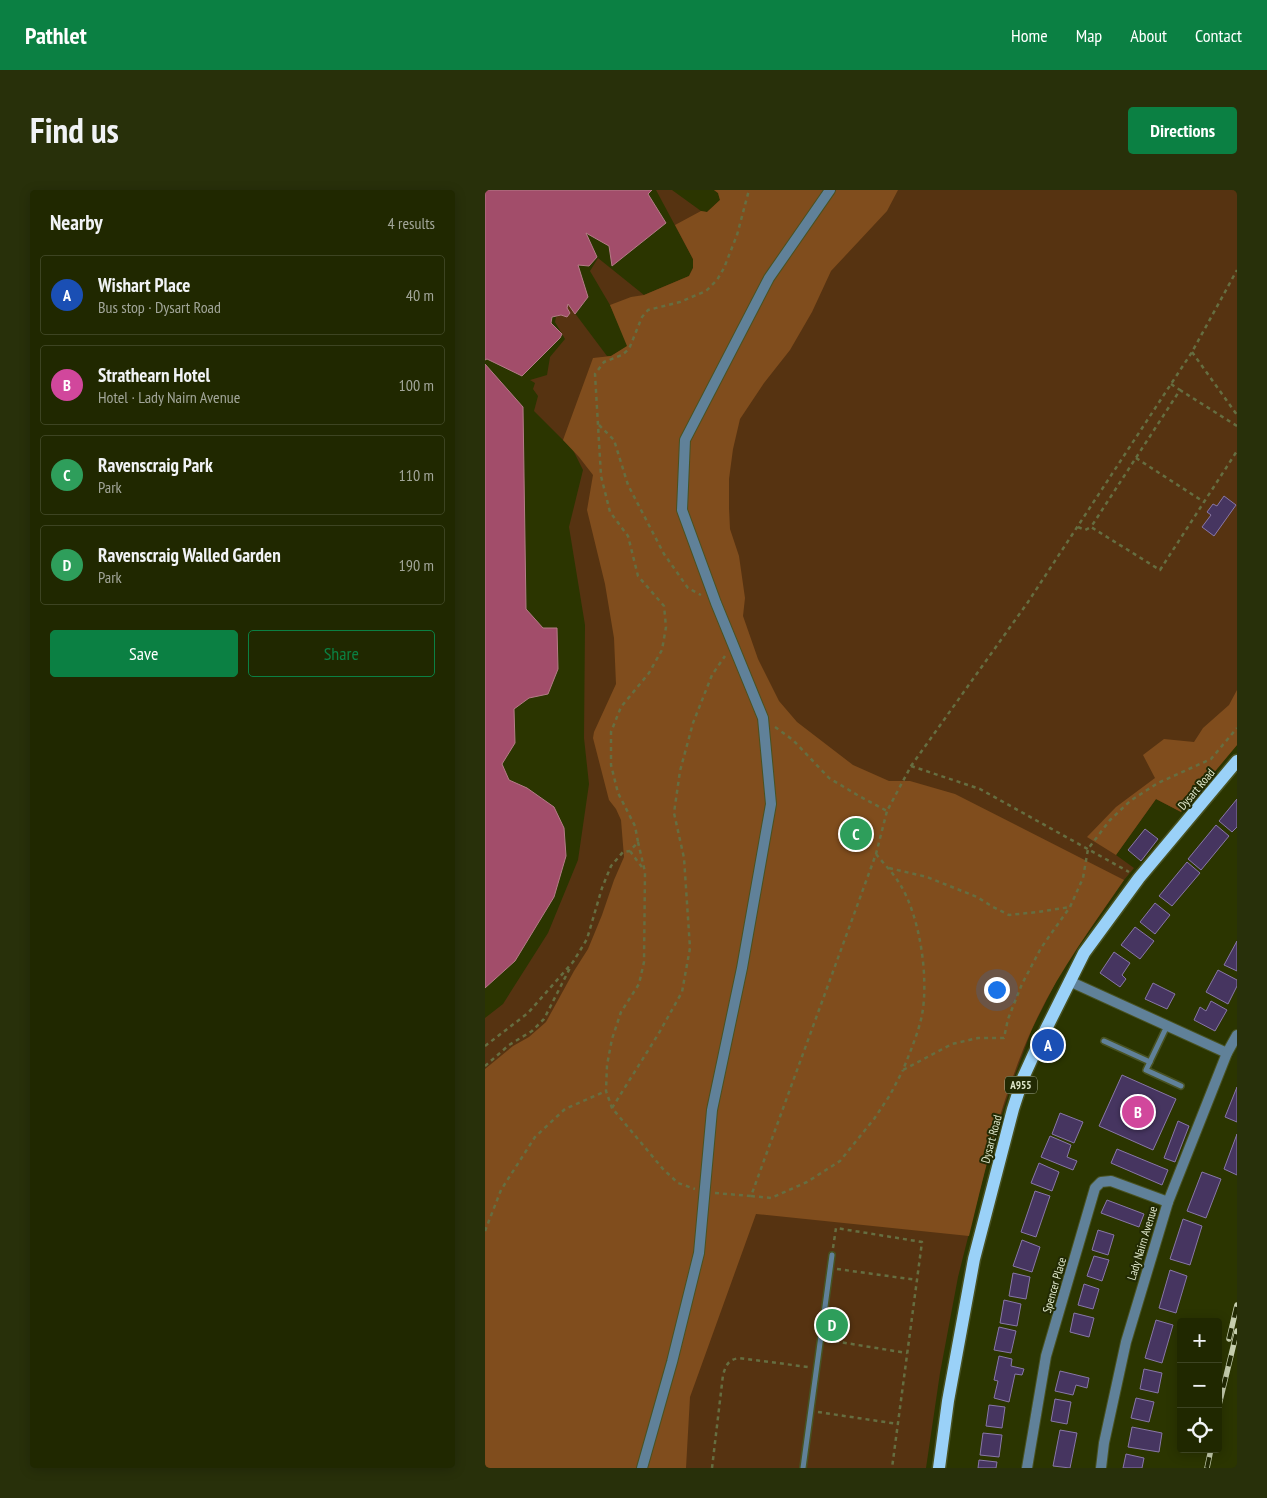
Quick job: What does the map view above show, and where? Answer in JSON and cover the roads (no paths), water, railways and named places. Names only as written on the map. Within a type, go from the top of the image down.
[{"type":"main road","name":"Dysart Road","points":[[939,1468],[948,1401],[974,1259],[1013,1109],[1038,1044],[1084,953],[1139,878],[1237,761]]},
{"type":"street","points":[[642,1468],[672,1362],[699,1253],[712,1110],[742,968],[771,804],[763,718],[716,603],[682,510],[685,440],[769,278],[830,190]]},
{"type":"street","points":[[1069,981],[1227,1053]]},
{"type":"street","name":"Lady Nairn Avenue","points":[[1101,1468],[1104,1443],[1126,1342],[1168,1202],[1227,1053],[1237,1035]]},
{"type":"street","name":"Spencer Place","points":[[1027,1468],[1046,1356],[1095,1188],[1101,1182],[1111,1181],[1168,1202]]},
{"type":"lane","points":[[1167,1026],[1145,1070],[1181,1086]]},
{"type":"lane","points":[[1104,1041],[1150,1062]]},
{"type":"lane","points":[[803,1468],[832,1255]]},
{"type":"railway","points":[[1229,1339],[1237,1305]]},
{"type":"railway","points":[[1218,1408],[1237,1331]]},
{"type":"railway","points":[[1207,1468],[1210,1453]]},
{"type":"place","name":"Ravenscraig Park","points":[[856,834]]},
{"type":"place","name":"Wishart Place","points":[[1048,1045]]},
{"type":"place","name":"Strathearn Hotel","points":[[1138,1112]]},
{"type":"place","name":"Ravenscraig Walled Garden","points":[[832,1325]]}]
